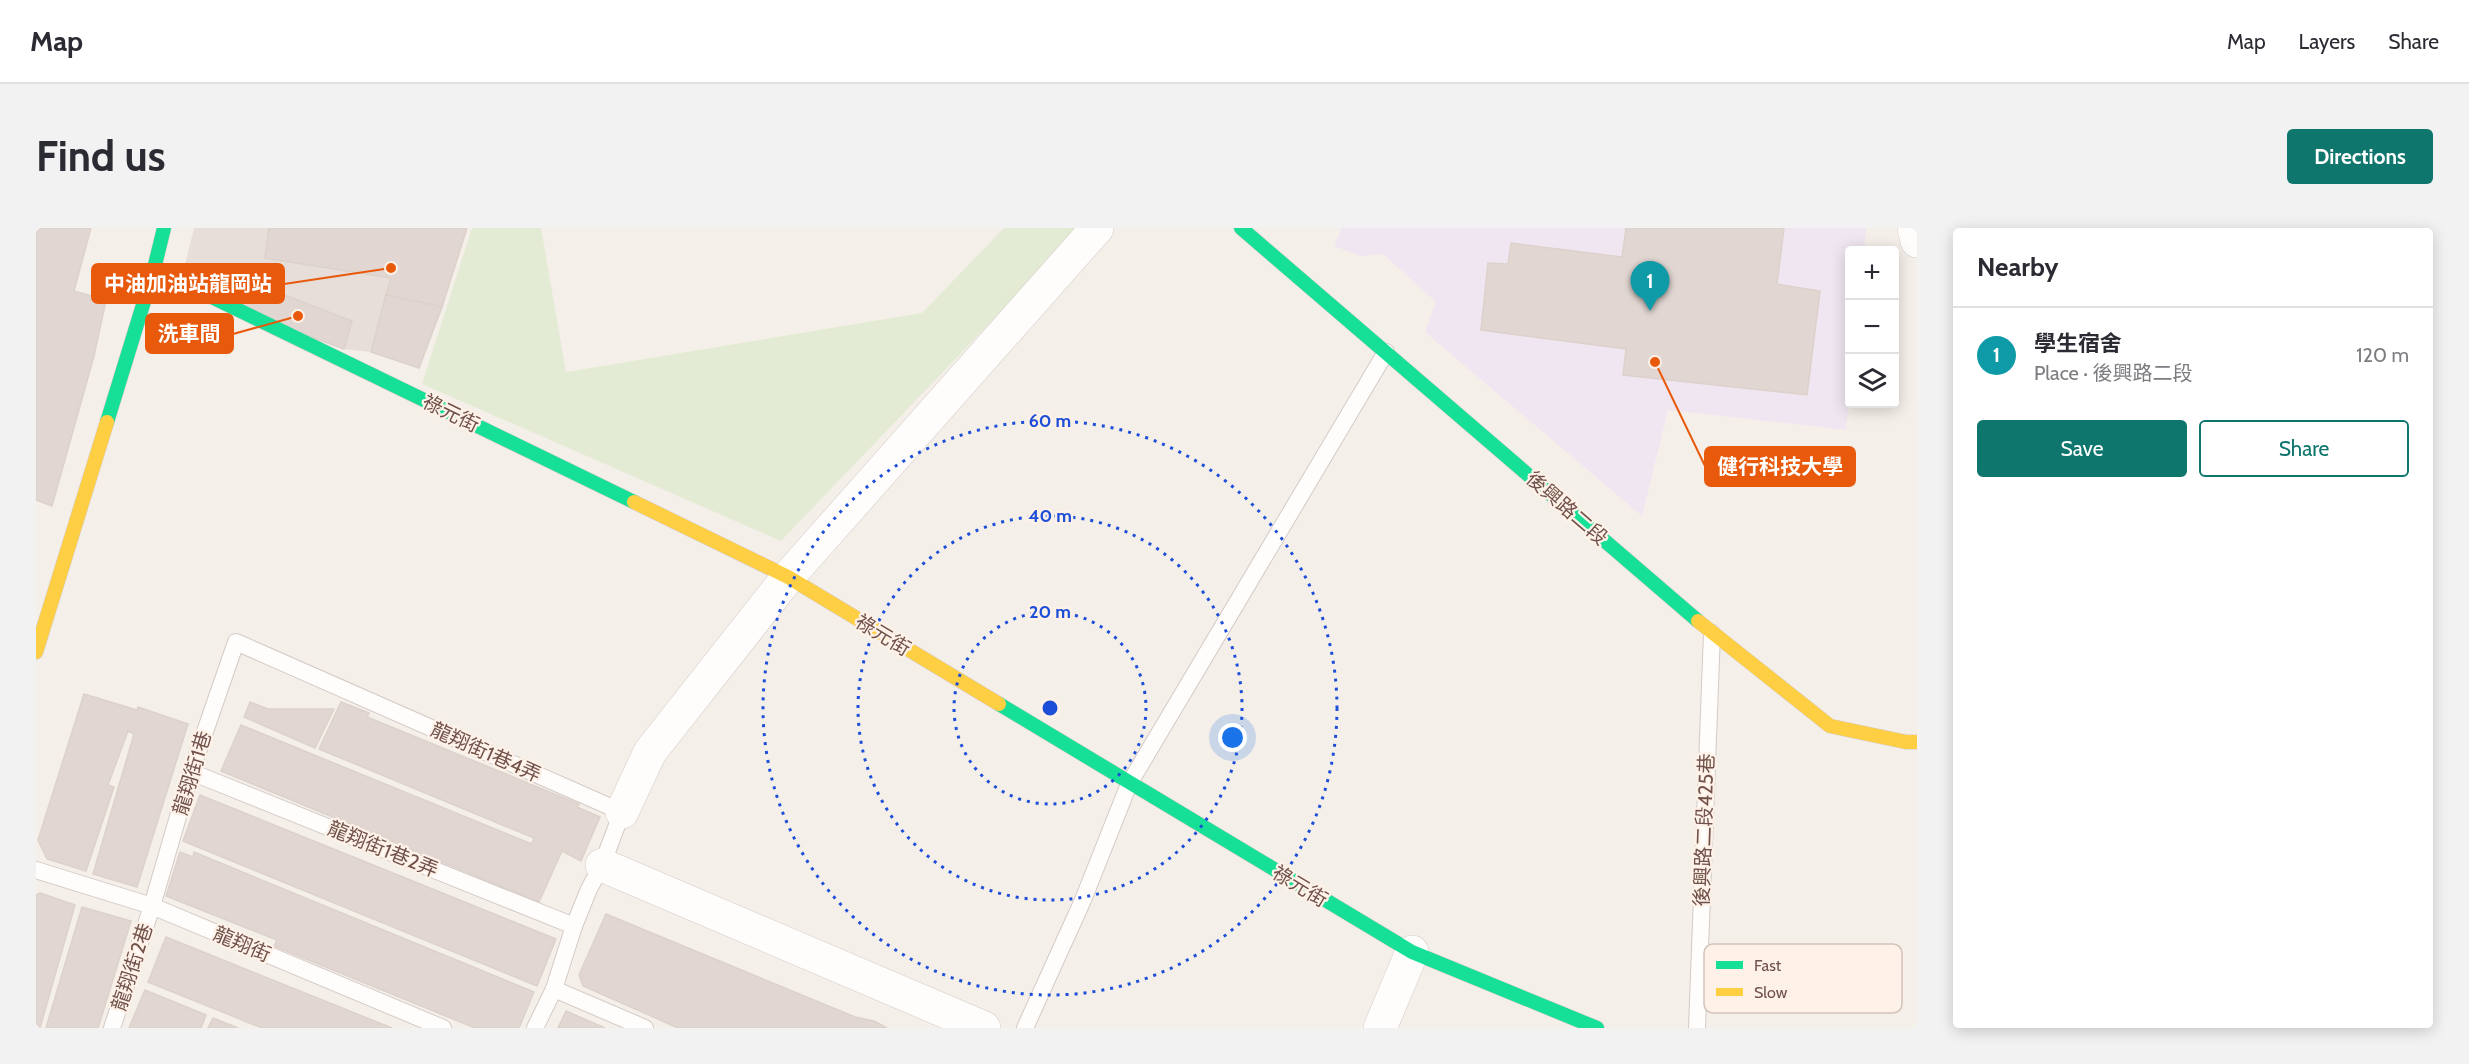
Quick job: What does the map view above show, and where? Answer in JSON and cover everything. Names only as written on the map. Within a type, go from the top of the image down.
[{"type":"street","points":[[36,652],[154,269],[164,228]]},
{"type":"street","points":[[622,812],[650,752],[788,577],[1097,228]]},
{"type":"street","name":"後興路二段","points":[[1241,228],[1712,633],[1830,726],[1906,742],[1917,741]]},
{"type":"street","points":[[1914,228],[1917,241]]},
{"type":"street","name":"祿元街","points":[[154,269],[788,577],[1412,952],[1597,1028]]},
{"type":"street","points":[[602,865],[984,1028]]},
{"type":"street","points":[[1380,1028],[1412,952]]},
{"type":"lane","points":[[1024,1028],[1083,900],[1129,784],[1386,352]]},
{"type":"lane","name":"後興路二段425巷","points":[[1697,1028],[1712,633]]},
{"type":"lane","name":"龍翔街1巷4弄","points":[[236,642],[622,812]]},
{"type":"lane","name":"龍翔街1巷","points":[[152,906],[191,772],[236,642]]},
{"type":"lane","name":"龍翔街1巷2弄","points":[[191,772],[574,926]]},
{"type":"lane","points":[[535,1028],[555,989],[574,926],[589,889],[602,865],[622,812]]},
{"type":"lane","name":"龍翔街","points":[[36,870],[152,906],[443,1028]]},
{"type":"lane","name":"龍翔街2巷","points":[[112,1028],[152,906]]},
{"type":"lane","points":[[555,989],[645,1028]]},
{"type":"shaded area","points":[[194,228],[465,228],[419,368],[371,352],[344,349],[181,281]]},
{"type":"shaded area","points":[[1342,228],[1866,228],[1864,246],[1845,246],[1845,408],[1848,408],[1846,430],[1668,410],[1642,516],[1425,332],[1436,302],[1383,254],[1361,256],[1334,246]]},
{"type":"green space","points":[[472,228],[541,228],[566,372],[922,313],[1004,228],[1081,228],[781,541],[422,384]]},
{"type":"building","points":[[36,228],[91,228],[74,291],[106,300],[94,356],[52,506],[36,500]]},
{"type":"building","points":[[269,228],[467,228],[442,307],[386,295],[391,278],[265,258]]},
{"type":"building","points":[[1626,228],[1784,228],[1777,284],[1820,291],[1807,395],[1623,375],[1626,349],[1481,330],[1488,263],[1508,264],[1511,243],[1622,257]]},
{"type":"building","points":[[253,283],[352,321],[344,349],[244,312]]},
{"type":"building","points":[[386,295],[442,307],[419,368],[371,352]]},
{"type":"building","points":[[84,694],[137,710],[138,707],[188,724],[137,887],[93,874],[134,734],[128,731],[108,785],[114,787],[86,871],[47,859],[38,840]]},
{"type":"building","points":[[250,702],[268,709],[334,709],[315,748],[244,717]]},
{"type":"building","points":[[341,702],[369,713],[367,717],[579,804],[577,807],[600,817],[581,861],[562,851],[539,902],[221,771],[241,725],[532,844],[534,838],[319,749]]},
{"type":"building","points":[[200,795],[556,939],[537,986],[183,841]]},
{"type":"building","points":[[180,852],[193,857],[194,852],[534,992],[519,1028],[475,1028],[274,946],[277,940],[166,896]]},
{"type":"building","points":[[40,893],[75,905],[40,1028],[36,1028],[36,895]]},
{"type":"building","points":[[82,907],[131,921],[98,1028],[46,1028]]},
{"type":"building","points":[[606,914],[855,1017],[874,1021],[887,1028],[678,1028],[583,986],[579,975]]},
{"type":"building","points":[[166,937],[392,1028],[262,1028],[148,982]]},
{"type":"building","points":[[145,990],[206,1015],[201,1028],[129,1028]]},
{"type":"building","points":[[566,1011],[605,1028],[558,1028]]},
{"type":"building","points":[[213,1018],[238,1028],[208,1028]]},
{"type":"traffic: fast","points":[[107,422],[154,269],[164,228]]},
{"type":"traffic: fast","points":[[1241,228],[1698,621]]},
{"type":"traffic: fast","points":[[154,269],[634,502]]},
{"type":"traffic: fast","points":[[999,704],[1412,952],[1597,1028]]},
{"type":"traffic: slow","points":[[36,652],[107,422]]},
{"type":"traffic: slow","points":[[634,502],[788,577],[999,704]]},
{"type":"traffic: slow","points":[[1698,621],[1830,726],[1906,742],[1917,742]]},
{"type":"place","name":"中油加油站龍岡站","points":[[391,268]]},
{"type":"place","name":"學生宿舍","points":[[1650,311]]},
{"type":"place","name":"洗車間","points":[[298,316]]},
{"type":"place","name":"健行科技大學","points":[[1655,362]]}]
